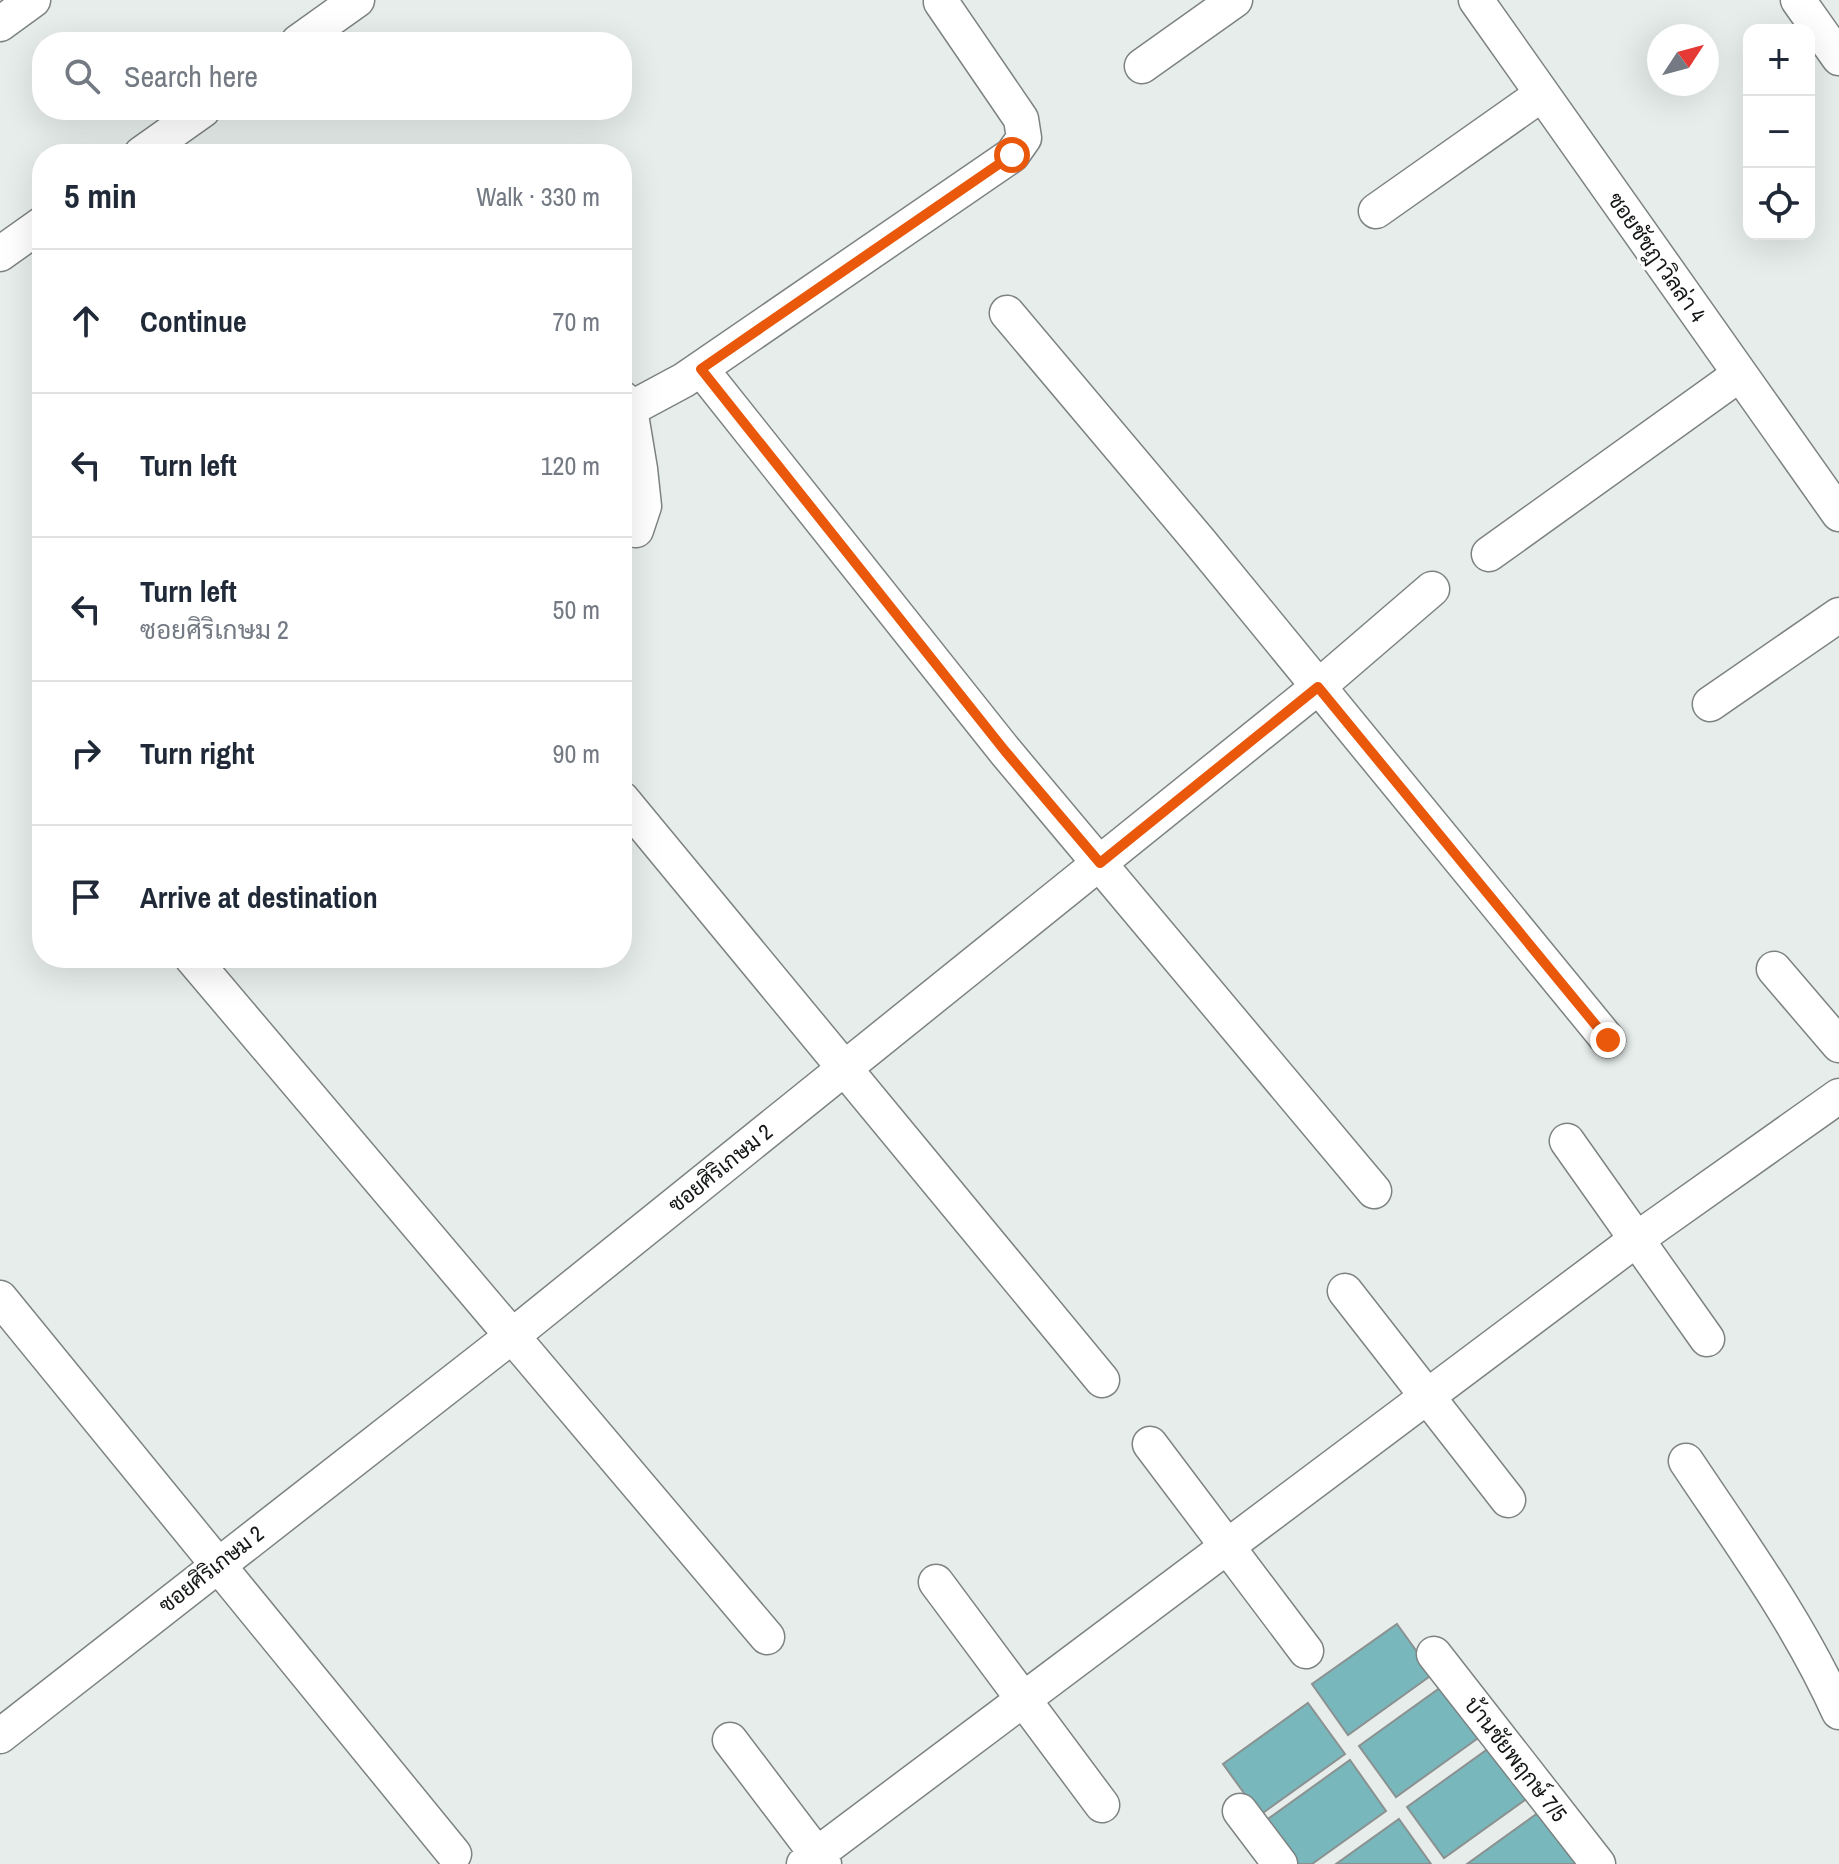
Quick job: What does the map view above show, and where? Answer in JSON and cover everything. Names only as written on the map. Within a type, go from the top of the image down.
[{"type":"street","points":[[0,24],[33,0]]},
{"type":"street","points":[[312,32],[357,0]]},
{"type":"street","points":[[1142,66],[1235,0]]},
{"type":"street","name":"ซอยชัชฎาวิลล่า 4","points":[[1476,0],[1839,514]]},
{"type":"street","points":[[1798,0],[1839,58]]},
{"type":"street","points":[[632,404],[641,405],[701,369],[1012,155],[1024,138],[1021,119],[941,2]]},
{"type":"street","points":[[1376,211],[1542,94]]},
{"type":"street","points":[[155,144],[189,120]]},
{"type":"street","points":[[0,254],[32,231]]},
{"type":"street","points":[[1007,313],[1608,1040]]},
{"type":"street","points":[[701,369],[1005,751],[1374,1191]]},
{"type":"street","points":[[1489,554],[1740,374]]},
{"type":"street","points":[[632,432],[644,506],[636,530]]},
{"type":"street","name":"ซอยศิริเกษม 2","points":[[0,1736],[512,1336],[1318,687],[1432,589]]},
{"type":"street","points":[[1710,704],[1839,615]]},
{"type":"street","points":[[632,811],[1102,1380]]},
{"type":"street","points":[[200,968],[767,1637]]},
{"type":"street","points":[[1774,969],[1839,1045]]},
{"type":"street","points":[[730,1740],[815,1861],[1023,1700],[1637,1239],[1839,1096]]},
{"type":"street","points":[[1567,1141],[1707,1339]]},
{"type":"street","points":[[1345,1291],[1508,1500]]},
{"type":"street","points":[[0,1298],[454,1854]]},
{"type":"street","points":[[1150,1444],[1306,1651]]},
{"type":"street","points":[[1686,1461],[1763,1577],[1826,1683],[1839,1712]]},
{"type":"street","points":[[936,1582],[1102,1805]]},
{"type":"street","name":"บ้านชัยพฤกษ์ 7/5","points":[[1434,1654],[1598,1864]]},
{"type":"street","points":[[1240,1811],[1280,1864]]},
{"type":"building","points":[[1397,1624],[1433,1674],[1348,1735],[1312,1684]]},
{"type":"building","points":[[1444,1685],[1481,1736],[1396,1797],[1359,1746]]},
{"type":"building","points":[[1308,1703],[1345,1754],[1260,1815],[1223,1764]]},
{"type":"building","points":[[1492,1746],[1529,1797],[1444,1858],[1407,1807]]},
{"type":"building","points":[[1350,1760],[1386,1811],[1312,1864],[1296,1864],[1265,1821]]},
{"type":"building","points":[[1542,1810],[1578,1861],[1574,1864],[1467,1864]]},
{"type":"building","points":[[1399,1819],[1431,1864],[1336,1864]]},
{"type":"route","points":[[1012,155],[701,369],[1005,751],[1100,863],[1318,687],[1608,1040]]}]
